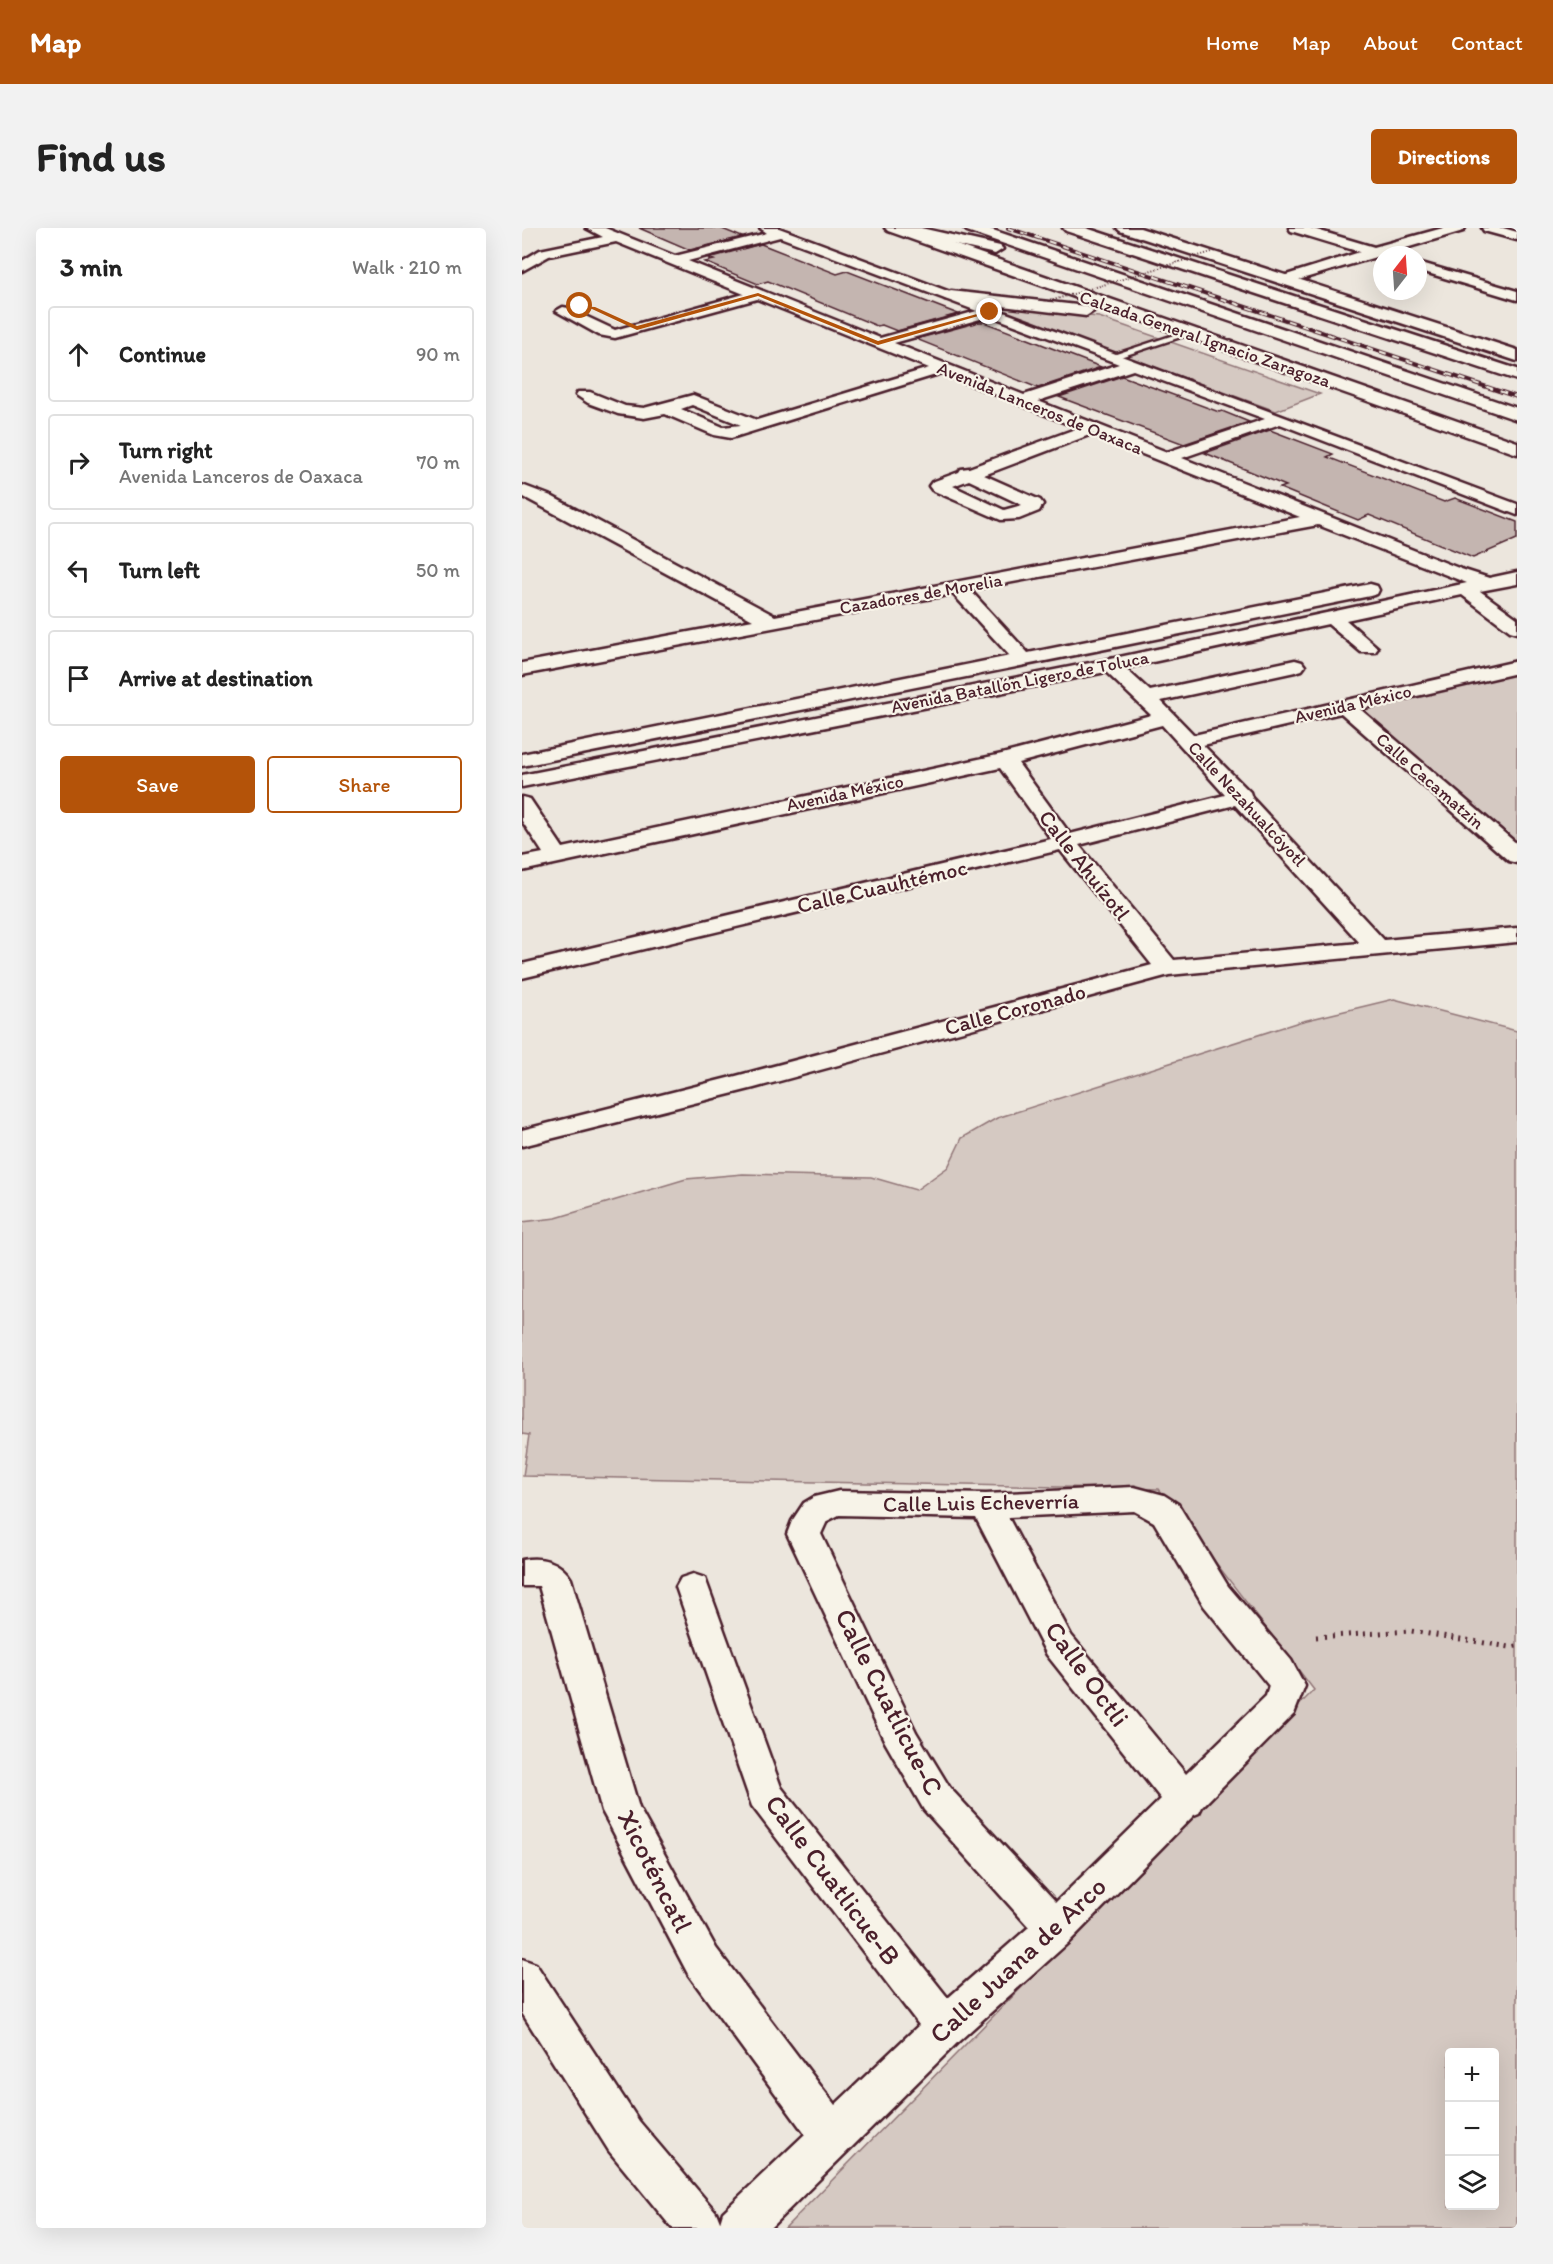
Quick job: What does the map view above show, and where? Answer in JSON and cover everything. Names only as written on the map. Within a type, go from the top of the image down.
[{"type":"main road","name":"Calzada General Ignacio Zaragoza","points":[[893,228],[1517,448]]},
{"type":"main road","points":[[900,228],[1112,275]]},
{"type":"main road","name":"Calzada General Ignacio Zaragoza","points":[[972,228],[1517,414]]},
{"type":"main road","points":[[1071,228],[1517,375]]},
{"type":"main road","points":[[1105,228],[1150,246],[1198,270]]},
{"type":"main road","points":[[1125,228],[1517,356]]},
{"type":"main road","points":[[951,296],[1149,319]]},
{"type":"street","name":"Avenida Lanceros de Oaxaca","points":[[593,228],[1319,519],[1460,581],[1517,627]]},
{"type":"street","points":[[1296,228],[1373,251]]},
{"type":"street","points":[[1400,246],[1458,228]]},
{"type":"street","points":[[1489,228],[1517,236]]},
{"type":"street","points":[[676,260],[774,231],[1280,419],[1517,510]]},
{"type":"street","points":[[522,267],[545,253],[617,238]]},
{"type":"street","points":[[1284,280],[1373,254]]},
{"type":"street","points":[[1427,269],[1517,296]]},
{"type":"street","points":[[588,307],[567,308],[563,311],[608,333],[615,334],[758,294]]},
{"type":"street","points":[[878,343],[990,312]]},
{"type":"street","points":[[615,318],[637,328]]},
{"type":"street","points":[[1022,401],[1132,365]]},
{"type":"street","points":[[584,395],[618,411],[644,412],[667,409],[693,400],[756,425],[941,369]]},
{"type":"street","points":[[1167,458],[1280,419]]},
{"type":"street","points":[[967,473],[1034,505],[1012,515],[1001,515],[938,486],[967,473],[1090,429]]},
{"type":"street","points":[[522,490],[545,500],[770,621]]},
{"type":"street","points":[[522,507],[545,500]]},
{"type":"street","name":"Cazadores de Morelia","points":[[522,669],[1319,519]]},
{"type":"street","name":"Avenida Batallón Ligero de Toluca","points":[[522,781],[1110,665],[1332,618],[1460,581],[1517,560]]},
{"type":"street","name":"Avenida Batallón Ligero de Toluca","points":[[526,759],[1024,660],[1460,581],[1488,584],[1517,578]]},
{"type":"street","points":[[958,588],[1024,660]]},
{"type":"street","points":[[1332,618],[1368,648]]},
{"type":"street","name":"Calle Nezahualcóyotl","points":[[1110,665],[1147,698],[1242,797],[1379,949]]},
{"type":"street","points":[[1147,698],[1295,666]]},
{"type":"street","name":"Avenida México","points":[[1189,742],[1342,705],[1517,667]]},
{"type":"street","name":"Calle Cacamatzin","points":[[1342,705],[1517,856]]},
{"type":"street","name":"Avenida México","points":[[522,864],[1005,759],[1166,717]]},
{"type":"street","points":[[522,738],[526,759]]},
{"type":"street","name":"Calle Ahuízotl","points":[[1005,759],[1065,842],[1168,968]]},
{"type":"street","name":"Calle Cuauhtémoc","points":[[522,971],[1065,842],[1242,797]]},
{"type":"street","points":[[522,804],[557,856]]},
{"type":"street","name":"Calle Coronado","points":[[522,1138],[745,1082],[1168,968],[1517,935]]},
{"type":"street","name":"Calle Luis Echeverría","points":[[813,1512],[823,1506],[839,1503],[986,1506],[1134,1499],[1152,1504],[1166,1513],[1216,1596],[1279,1670],[1287,1686]]},
{"type":"street","name":"Calle Octli","points":[[986,1506],[1059,1646],[1186,1802]]},
{"type":"street","name":"Calle Cuatlicue-C","points":[[813,1512],[804,1534],[909,1751],[937,1799],[1055,1929]]},
{"type":"street","name":"Xicoténcatl","points":[[534,1573],[554,1579],[559,1589],[621,1811],[702,1961],[832,2136]]},
{"type":"street","name":"Calle Cuatlicue-B","points":[[693,1587],[765,1795],[945,2027]]},
{"type":"street","name":"Calle Juana de Arco","points":[[739,2228],[945,2027],[1055,1929],[1186,1802],[1281,1704],[1287,1686]]},
{"type":"street","points":[[522,1977],[624,2136],[700,2228]]},
{"type":"lane","points":[[1111,357],[1189,333]]},
{"type":"path","points":[[1050,301],[1215,251]]},
{"type":"path","points":[[1316,1637],[1411,1631],[1510,1647],[1517,1646]]},
{"type":"shaded area","points":[[986,306],[1099,317],[1320,394],[1276,411]]},
{"type":"shaded area","points":[[1517,673],[1517,849],[1349,707]]},
{"type":"shaded area","points":[[1394,999],[1517,1031],[1517,2228],[785,2228],[1314,1690],[1159,1489],[523,1476],[529,1435],[522,1434],[522,1222],[556,1218],[686,1179],[743,1174],[871,1177],[916,1190],[948,1167],[962,1138],[997,1118],[1299,1022]]},
{"type":"building","points":[[639,228],[720,228],[742,237],[690,250]]},
{"type":"building","points":[[761,244],[837,274],[847,271],[958,314],[897,331],[882,325],[877,326],[768,281],[758,284],[705,262],[714,260],[709,258]]},
{"type":"building","points":[[979,322],[1101,367],[1038,388],[916,339]]},
{"type":"building","points":[[1122,376],[1249,422],[1184,444],[1059,397]]},
{"type":"building","points":[[1270,430],[1333,454],[1327,457],[1444,502],[1455,498],[1517,522],[1517,539],[1473,558],[1369,515],[1358,520],[1280,488],[1286,486],[1205,453]]},
{"type":"railway","points":[[1008,228],[1517,397]]},
{"type":"route","points":[[580,306],[593,308],[637,328],[758,294],[878,343],[990,312]]}]
